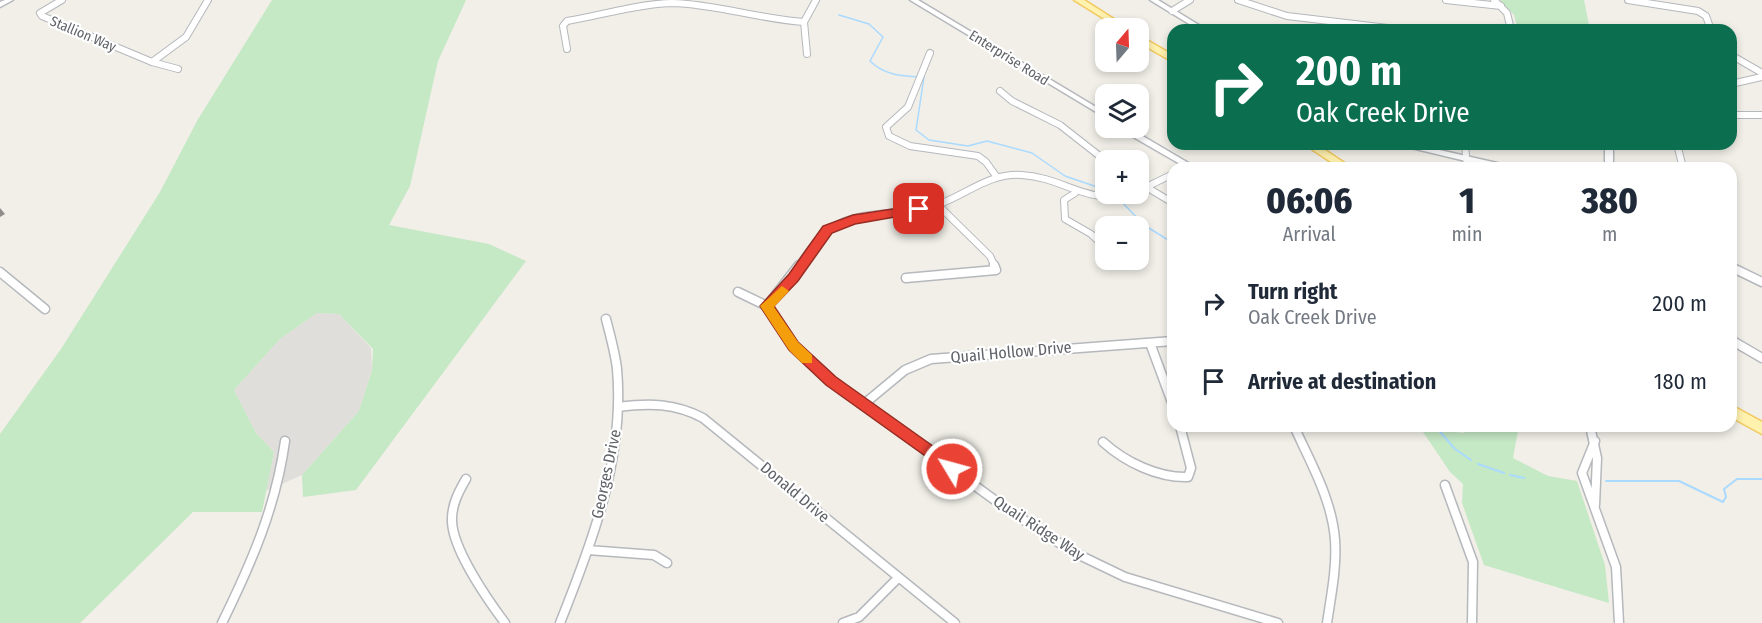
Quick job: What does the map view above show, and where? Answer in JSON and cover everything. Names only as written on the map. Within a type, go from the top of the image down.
[{"type":"main road","points":[[1078,0],[1108,18]]},
{"type":"main road","points":[[1149,45],[1167,55]]},
{"type":"main road","points":[[1318,150],[1338,162]]},
{"type":"main road","points":[[1737,414],[1762,429]]},
{"type":"street","points":[[0,5],[10,0]]},
{"type":"street","name":"Stallion Way","points":[[62,0],[40,13],[42,16],[152,62]]},
{"type":"street","points":[[152,62],[177,47],[191,34],[208,0]]},
{"type":"street","points":[[807,54],[804,22],[816,0]]},
{"type":"street","name":"Enterprise Road","points":[[913,0],[1095,109]]},
{"type":"street","points":[[1153,0],[1194,24]]},
{"type":"street","points":[[1172,11],[1190,0]]},
{"type":"street","points":[[1238,0],[1287,16],[1332,24]]},
{"type":"street","points":[[1446,0],[1501,6]]},
{"type":"street","points":[[1494,0],[1508,16],[1510,24]]},
{"type":"street","points":[[1628,0],[1698,11],[1706,16],[1709,24]]},
{"type":"street","points":[[567,49],[563,26],[567,21],[668,3],[694,4],[774,21],[804,22]]},
{"type":"street","points":[[930,53],[908,107],[886,128],[886,133],[902,146],[972,153],[986,161],[996,176]]},
{"type":"street","points":[[1737,59],[1762,75]]},
{"type":"street","points":[[152,62],[178,69]]},
{"type":"street","points":[[1737,82],[1762,75]]},
{"type":"street","points":[[1000,91],[1014,102],[1056,123],[1095,153]]},
{"type":"street","points":[[1737,115],[1762,115]]},
{"type":"street","points":[[1140,138],[1180,162]]},
{"type":"street","points":[[1421,150],[1460,162]]},
{"type":"street","points":[[738,292],[767,306],[777,297],[828,230],[853,220],[938,205],[970,185],[996,176],[1036,177],[1075,193],[1095,196]]},
{"type":"street","points":[[1149,186],[1167,177]]},
{"type":"street","points":[[1149,188],[1167,199]]},
{"type":"street","points":[[1075,193],[1064,201],[1065,219],[1095,238]]},
{"type":"street","points":[[906,278],[996,270],[990,256],[977,241],[938,205]]},
{"type":"street","points":[[1737,270],[1762,282]]},
{"type":"street","points":[[0,272],[45,309]]},
{"type":"street","name":"Quail Ridge Way","points":[[767,306],[794,346],[831,381],[1007,509],[1073,552],[1125,577],[1278,623]]},
{"type":"street","name":"Georges Drive","points":[[560,623],[588,550],[608,479],[618,407],[617,371],[606,319]]},
{"type":"street","name":"Quail Hollow Drive","points":[[864,404],[905,370],[931,359],[1044,348],[1167,342]]},
{"type":"street","points":[[1150,343],[1167,389]]},
{"type":"street","points":[[1737,343],[1762,358]]},
{"type":"street","name":"Donald Drive","points":[[618,407],[666,403],[693,412],[733,441],[955,623]]},
{"type":"street","points":[[1102,442],[1125,459],[1184,478],[1191,473],[1181,432]]},
{"type":"street","points":[[1297,432],[1322,490],[1332,525],[1334,568],[1327,623]]},
{"type":"street","points":[[1592,432],[1598,466],[1595,500],[1599,522]]},
{"type":"street","points":[[222,623],[263,539],[283,468],[285,441]]},
{"type":"street","points":[[1595,441],[1582,473],[1616,567],[1619,623]]},
{"type":"street","points":[[466,479],[456,500],[453,527],[489,598],[505,623]]},
{"type":"street","points":[[1445,485],[1473,562],[1472,623]]},
{"type":"street","points":[[588,550],[654,555],[667,563]]},
{"type":"street","points":[[843,623],[859,617],[898,578]]},
{"type":"shaded area","points":[[317,313],[339,314],[371,348],[372,370],[359,411],[302,475],[266,491],[274,452],[256,433],[234,390],[280,339]]},
{"type":"green space","points":[[272,0],[466,0],[438,61],[410,186],[389,225],[489,244],[526,261],[356,490],[303,497],[302,475],[359,411],[372,370],[373,349],[339,314],[317,313],[280,339],[234,390],[256,433],[274,452],[262,512],[193,512],[80,623],[0,623],[0,434],[61,349],[160,192],[197,121]]},
{"type":"green space","points":[[1500,0],[1584,0],[1589,24],[1516,24],[1514,15]]},
{"type":"green space","points":[[1423,432],[1518,432],[1513,458],[1548,476],[1577,481],[1605,565],[1609,603],[1484,565],[1462,503],[1463,484],[1450,472]]},
{"type":"waterway","points":[[839,15],[869,24],[883,37],[870,61],[876,66],[895,74],[924,77],[916,130],[929,140],[968,146],[987,141],[1032,153],[1065,176],[1095,186]]},
{"type":"waterway","points":[[1124,204],[1144,225],[1167,239]]},
{"type":"waterway","points":[[1440,432],[1455,449],[1471,460]]},
{"type":"waterway","points":[[1478,464],[1504,473]]},
{"type":"waterway","points":[[1510,475],[1524,478]]},
{"type":"waterway","points":[[1606,481],[1679,481],[1723,502],[1726,497],[1724,489],[1737,479],[1762,479]]},
{"type":"slow traffic","points":[[782,291],[767,306],[794,346],[807,359]]},
{"type":"route","points":[[919,209],[853,220],[828,230],[818,240],[777,297],[767,306],[794,346],[815,367],[952,469]]}]
